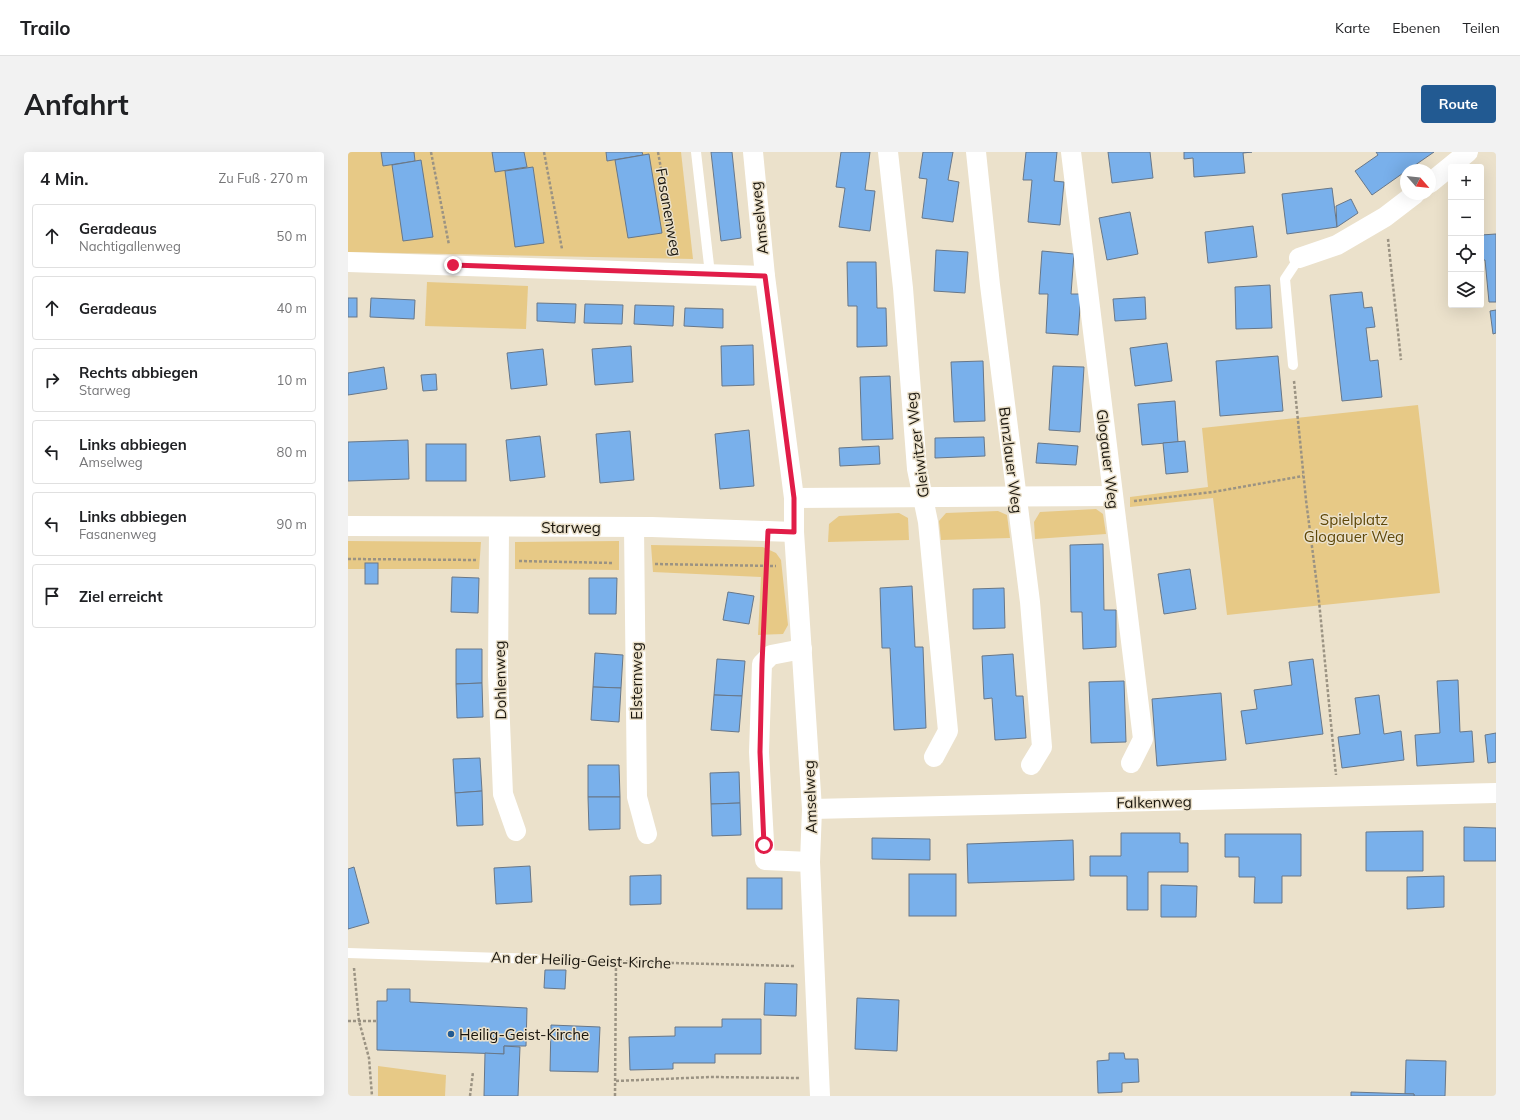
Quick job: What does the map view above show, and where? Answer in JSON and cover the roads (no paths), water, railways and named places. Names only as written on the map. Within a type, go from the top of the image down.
[{"type":"street","name":"Amselweg","points":[[753,152],[765,276],[794,498],[796,567],[812,809],[810,862],[820,1087]]},
{"type":"street","name":"Gleiwitzer Weg","points":[[888,152],[903,288],[917,469],[928,522],[948,731],[934,757]]},
{"type":"street","name":"Bunzlauer Weg","points":[[976,152],[990,285],[1030,602],[1042,747],[1031,764]]},
{"type":"street","name":"Glogauer Weg","points":[[1071,152],[1143,739],[1131,763]]},
{"type":"street","points":[[1436,178],[1468,152]]},
{"type":"street","points":[[1299,258],[1337,245],[1385,217],[1407,200]]},
{"type":"street","name":"Fasanenweg","points":[[348,262],[765,276]]},
{"type":"street","points":[[794,498],[1113,496]]},
{"type":"street","name":"Starweg","points":[[348,526],[634,527],[794,532]]},
{"type":"street","name":"Dohlenweg","points":[[499,527],[498,675],[503,794],[516,831]]},
{"type":"street","name":"Elsternweg","points":[[634,527],[637,797],[647,834]]},
{"type":"street","points":[[802,650],[771,655],[762,664],[760,752],[765,860],[810,862]]},
{"type":"street","name":"Falkenweg","points":[[812,809],[1338,798],[1496,793]]},
{"type":"lane","points":[[696,152],[710,274]]},
{"type":"lane","points":[[1293,365],[1285,279],[1299,258]]},
{"type":"lane","name":"An der Heilig-Geist-Kirche","points":[[350,953],[536,959]]},
{"type":"place","name":"Heilig-Geist-Kirche","points":[[451,1034]]},
{"type":"park label","name":"Spielplatz Glogauer Weg","points":[[1354,528]]}]
